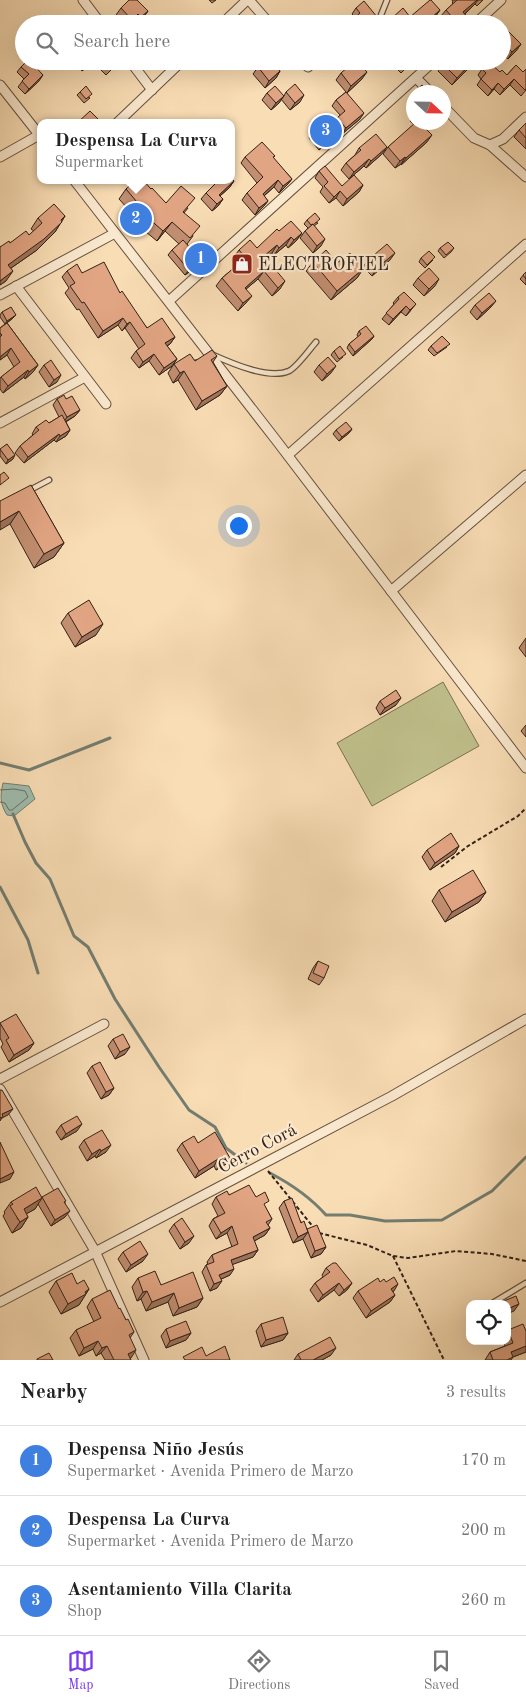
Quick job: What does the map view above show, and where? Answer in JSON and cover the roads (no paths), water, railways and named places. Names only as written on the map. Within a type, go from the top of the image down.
[{"type":"street","points":[[83,0],[94,15]]},
{"type":"street","points":[[232,15],[248,0],[262,15]]},
{"type":"street","points":[[485,15],[501,0]]},
{"type":"street","points":[[137,70],[152,90]]},
{"type":"street","points":[[121,119],[173,70]]},
{"type":"street","points":[[169,301],[424,70]]},
{"type":"street","points":[[416,78],[423,85]]},
{"type":"street","points":[[0,85],[37,132]]},
{"type":"street","points":[[451,114],[474,138],[490,145],[526,177]]},
{"type":"street","points":[[490,145],[503,139],[526,117]]},
{"type":"street","points":[[0,157],[37,138]]},
{"type":"street","points":[[77,184],[288,455],[526,768]]},
{"type":"street","points":[[0,294],[115,233]]},
{"type":"street","points":[[288,455],[526,244]]},
{"type":"street","points":[[16,286],[106,404]]},
{"type":"street","points":[[0,423],[86,377]]},
{"type":"street","points":[[391,592],[526,476]]},
{"type":"street","name":"Cerro Corá","points":[[0,1302],[392,1096],[526,1019]]},
{"type":"street","points":[[0,1079],[104,1024]]},
{"type":"street","points":[[0,1088],[94,1251],[144,1360]]},
{"type":"lane","points":[[381,15],[387,0]]},
{"type":"lane","points":[[209,353],[244,368],[277,373],[289,370],[316,342]]},
{"type":"lane","points":[[25,493],[50,480]]},
{"type":"lane","points":[[498,1300],[526,1283]]},
{"type":"water","points":[[3,783],[29,786],[35,799],[14,816],[7,815],[1,800]]},
{"type":"waterway","points":[[0,763],[29,770],[110,738]]},
{"type":"waterway","points":[[13,814],[36,863],[50,879],[74,936],[88,947],[115,999],[159,1067],[189,1110],[215,1127],[226,1148],[246,1163]]},
{"type":"waterway","points":[[0,887],[28,940],[38,973]]},
{"type":"waterway","points":[[270,1173],[300,1191],[326,1215],[350,1215],[385,1221],[442,1220],[492,1191],[526,1157]]},
{"type":"place","name":"Asentamiento Villa Clarita","points":[[326,131]]},
{"type":"place","name":"Despensa La Curva","points":[[136,219]]},
{"type":"place","name":"Despensa Niño Jesús","points":[[201,259]]},
{"type":"place","name":"ELECTROFIEL","points":[[242,264]]}]
